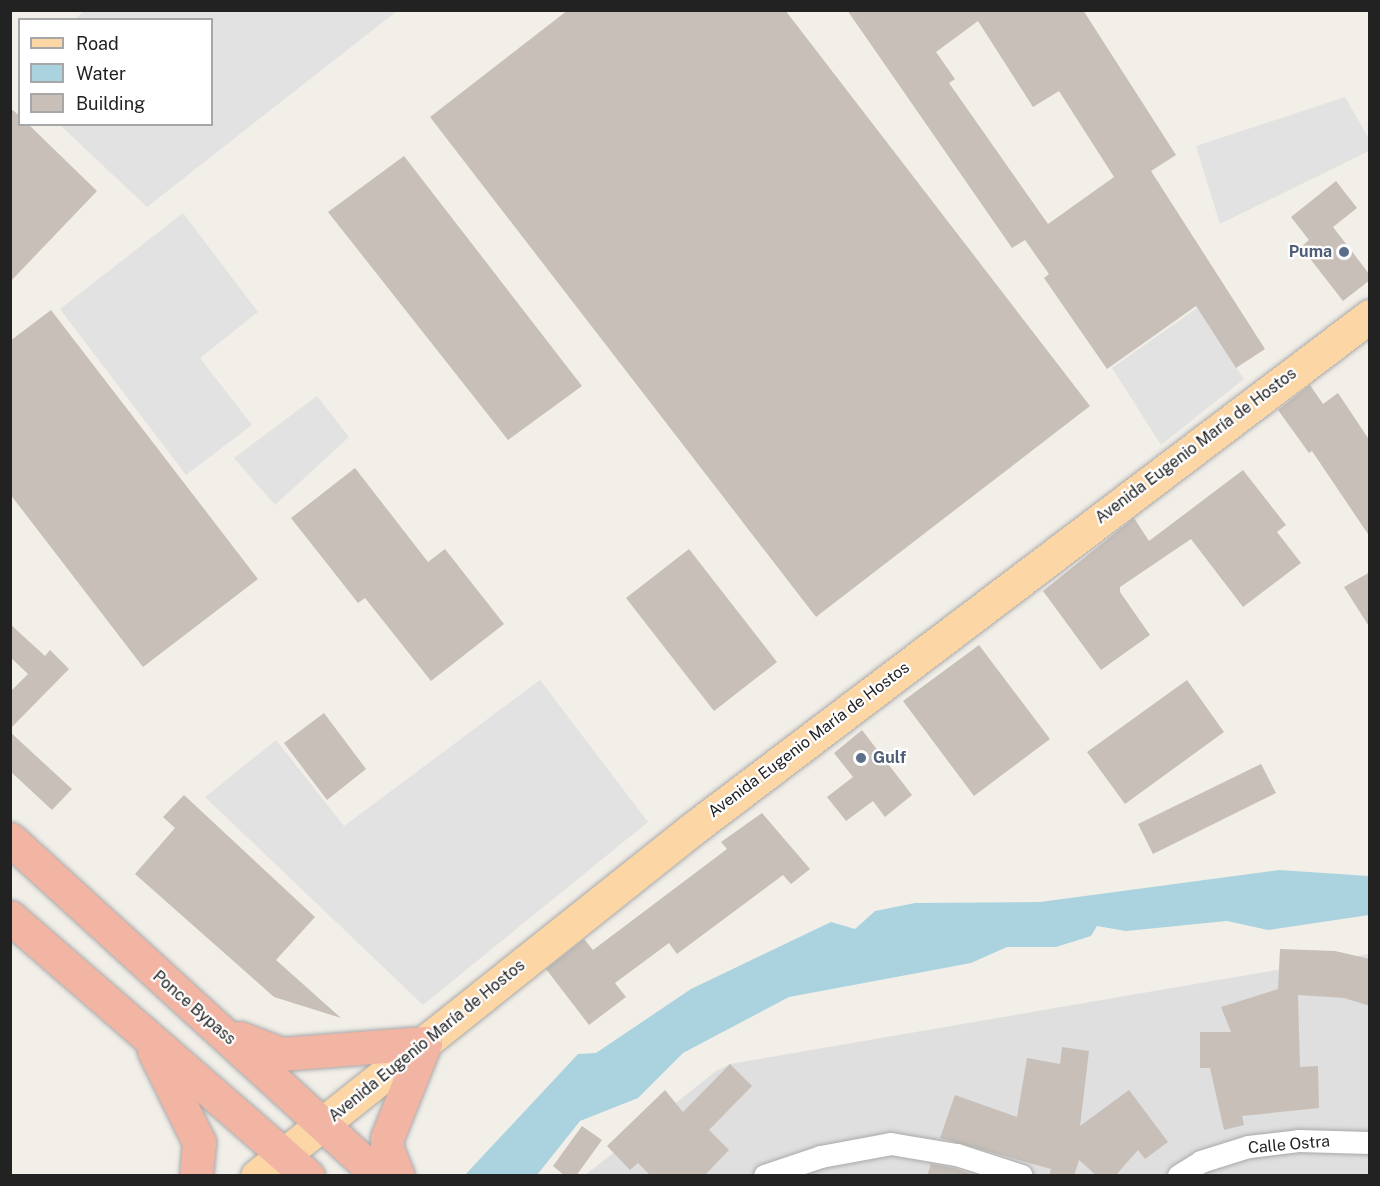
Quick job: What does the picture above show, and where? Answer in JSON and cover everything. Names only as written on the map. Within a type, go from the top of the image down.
[{"type":"highway","name":"Ponce Bypass","points":[[10,839],[379,1176]]},
{"type":"highway","points":[[10,917],[308,1176]]},
{"type":"highway","points":[[220,1030],[281,1054],[425,1042],[387,1138],[387,1149],[398,1176]]},
{"type":"highway","points":[[150,1041],[199,1142],[196,1176]]},
{"type":"main road","name":"Avenida Eugenio María de Hostos","points":[[257,1176],[692,830],[1370,316]]},
{"type":"street","name":"Calle Ostra","points":[[1179,1176],[1200,1162],[1249,1147],[1299,1141],[1370,1143]]},
{"type":"street","points":[[765,1176],[821,1157],[891,1144],[957,1155],[1022,1176]]},
{"type":"shaded area","points":[[84,11],[397,11],[147,207],[61,126],[213,126],[213,18],[76,18]]},
{"type":"shaded area","points":[[1345,97],[1369,139],[1369,151],[1220,224],[1196,146]]},
{"type":"shaded area","points":[[183,213],[258,312],[200,358],[252,425],[186,475],[60,309]]},
{"type":"shaded area","points":[[1197,308],[1244,379],[1161,445],[1112,368]]},
{"type":"shaded area","points":[[317,396],[349,437],[275,505],[234,458]]},
{"type":"shaded area","points":[[540,680],[648,822],[423,1005],[205,797],[276,740],[344,826]]},
{"type":"shaded area","points":[[1369,954],[1369,1175],[584,1176],[716,1071],[730,1064]]},
{"type":"water","points":[[1279,870],[1369,876],[1369,915],[1268,930],[1227,921],[1126,931],[1097,926],[1091,936],[1056,947],[1007,947],[971,963],[789,997],[683,1053],[638,1098],[580,1121],[537,1175],[465,1175],[578,1054],[596,1053],[691,989],[831,922],[855,929],[875,911],[915,903],[1040,902]]},
{"type":"building","points":[[568,10],[785,10],[1090,406],[816,617],[430,117]]},
{"type":"building","points":[[847,10],[1083,10],[1176,155],[1151,171],[1265,349],[1236,368],[1196,306],[1107,369],[1044,278],[1049,274],[1025,240],[1012,248]],"holes":[[[978,21],[1033,107],[1059,91],[1114,177],[1048,224],[949,83],[955,79],[936,52]]]},
{"type":"building","points":[[10,108],[18,114],[18,126],[30,126],[97,191],[10,282]]},
{"type":"building","points":[[404,156],[582,386],[508,440],[328,212]]},
{"type":"building","points":[[1336,181],[1357,208],[1333,227],[1370,275],[1370,280],[1343,301],[1301,247],[1309,240],[1291,217]]},
{"type":"building","points":[[51,310],[258,579],[143,667],[10,494],[10,341]]},
{"type":"building","points":[[1310,385],[1323,404],[1338,393],[1370,441],[1370,537],[1312,451],[1309,453],[1278,410]]},
{"type":"building","points":[[355,468],[428,562],[445,549],[504,624],[431,681],[365,598],[358,603],[291,518]]},
{"type":"building","points":[[1243,470],[1286,525],[1277,532],[1301,563],[1243,607],[1191,539],[1120,587],[1120,592],[1150,635],[1101,670],[1043,591],[1134,518],[1149,541]]},
{"type":"building","points":[[689,549],[777,662],[714,711],[626,598]]},
{"type":"building","points":[[1370,572],[1370,628],[1344,587]]},
{"type":"building","points":[[10,624],[45,656],[50,650],[69,669],[10,729],[10,692],[28,674],[10,657]]},
{"type":"building","points":[[979,645],[1050,739],[974,796],[903,701]]},
{"type":"building","points":[[1187,680],[1224,732],[1125,804],[1087,752]]},
{"type":"building","points":[[324,713],[366,769],[327,800],[284,743]]},
{"type":"building","points":[[862,730],[912,795],[885,817],[873,801],[846,821],[827,797],[853,777],[834,753]]},
{"type":"building","points":[[10,732],[72,789],[52,810],[10,771]]},
{"type":"building","points":[[1261,764],[1276,793],[1153,854],[1138,824]]},
{"type":"building","points":[[184,795],[315,917],[276,960],[341,1018],[274,997],[135,874],[175,828],[163,817]]},
{"type":"building","points":[[762,813],[810,869],[791,884],[783,875],[677,954],[669,943],[615,983],[626,997],[589,1025],[546,969],[584,939],[593,950],[727,849],[721,842]]},
{"type":"building","points":[[1280,949],[1335,951],[1370,959],[1370,1006],[1344,998],[1298,995],[1300,1067],[1318,1066],[1319,1108],[1242,1116],[1244,1125],[1224,1130],[1210,1068],[1200,1068],[1200,1032],[1231,1032],[1221,1007],[1278,989]]},
{"type":"building","points":[[1062,1047],[1089,1051],[1080,1126],[1129,1090],[1168,1142],[1145,1159],[1138,1150],[1115,1176],[1097,1176],[1079,1160],[1074,1176],[1049,1176],[1051,1169],[940,1138],[955,1095],[1017,1117],[1027,1058],[1060,1064]]},
{"type":"building","points":[[730,1064],[752,1086],[709,1130],[729,1150],[704,1176],[651,1176],[638,1163],[630,1170],[607,1146],[665,1090],[683,1112]]},
{"type":"building","points":[[582,1126],[602,1140],[576,1176],[565,1176],[553,1166]]},
{"type":"building","points":[[931,1164],[954,1168],[976,1176],[927,1176]]},
{"type":"place","name":"Puma","points":[[1344,252]]},
{"type":"place","name":"Gulf","points":[[861,758]]}]
